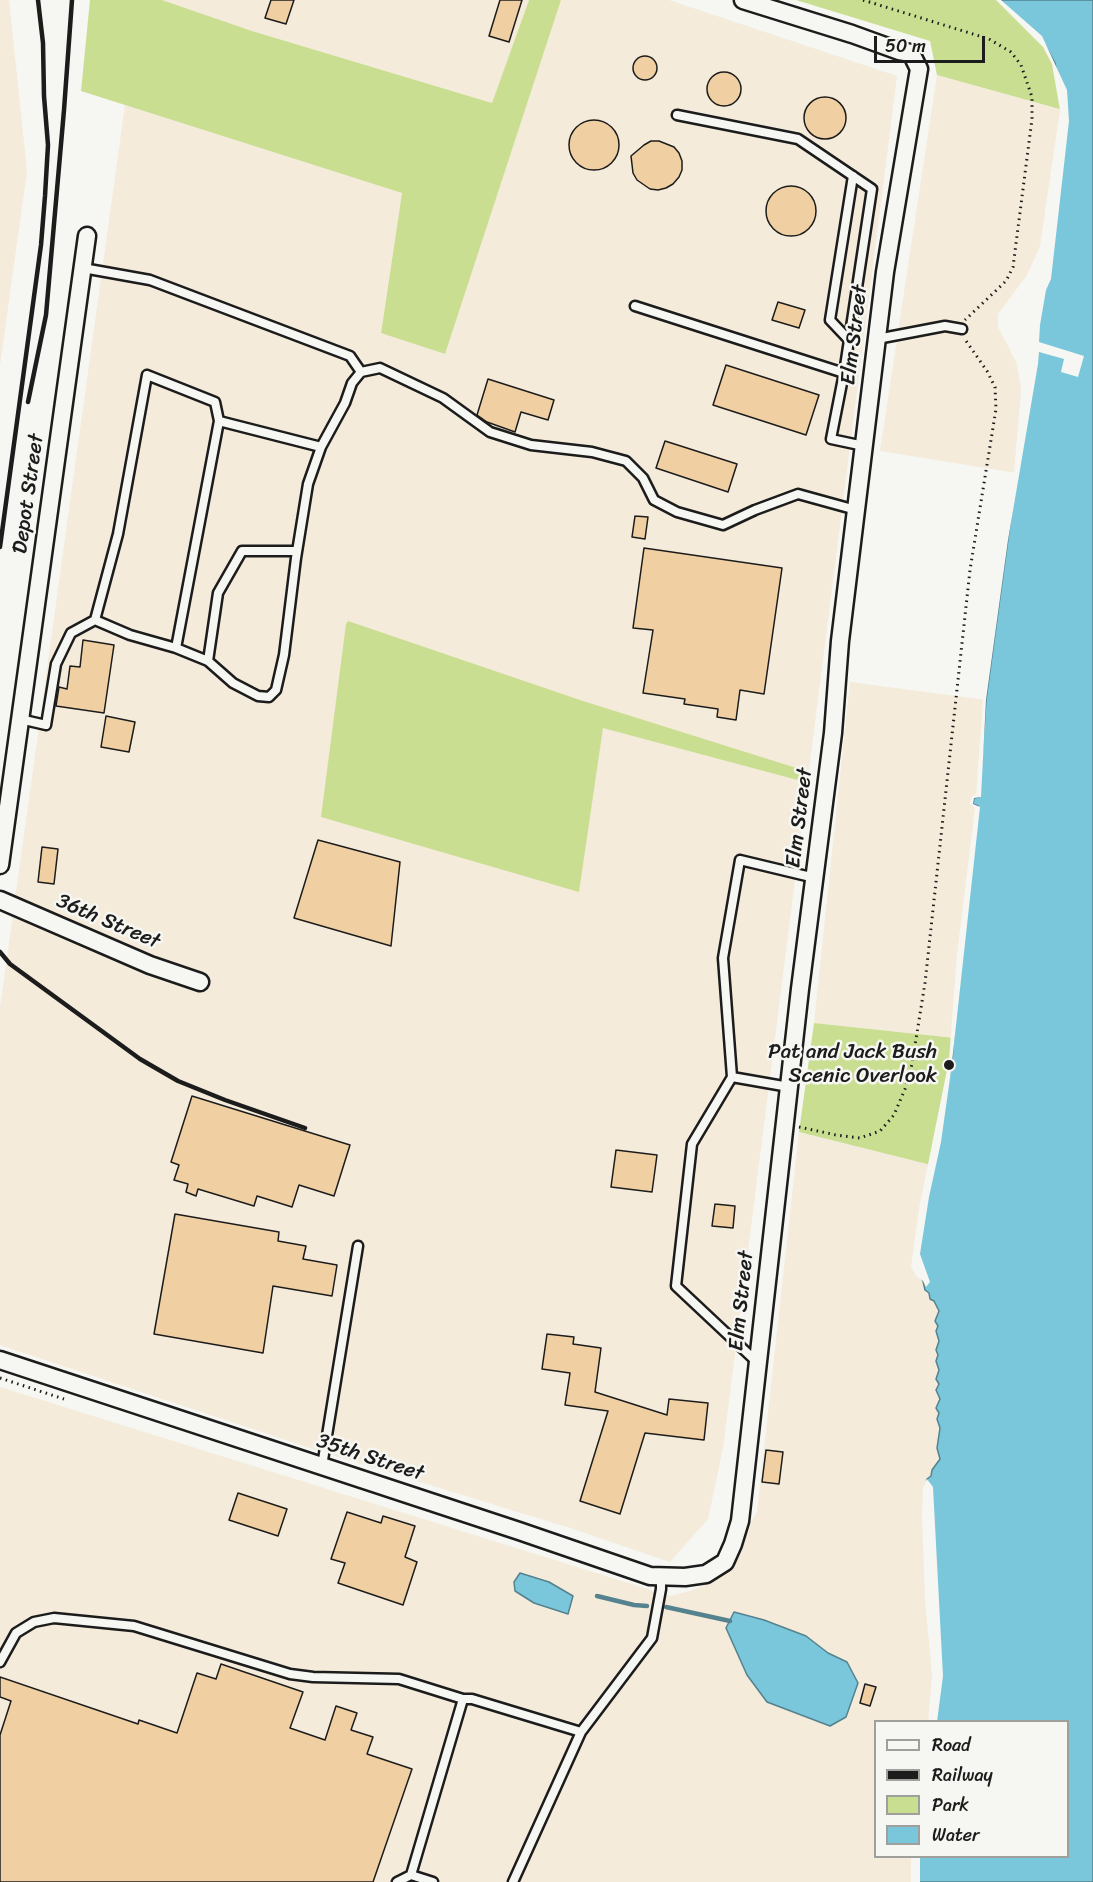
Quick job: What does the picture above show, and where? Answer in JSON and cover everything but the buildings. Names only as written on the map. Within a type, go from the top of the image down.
[{"type":"street","name":"Elm Street","points":[[725,1562],[740,1521],[789,1087],[833,733],[840,641],[885,272],[920,69],[911,53],[743,0]]},
{"type":"street","name":"Depot Street","points":[[0,865],[87,236]]},
{"type":"street","name":"36th Street","points":[[0,900],[150,965],[200,982]]},
{"type":"street","name":"35th Street","points":[[0,1360],[650,1576],[685,1577],[706,1574],[725,1562]]},
{"type":"lane","points":[[676,115],[798,140],[872,189],[844,372],[831,439],[864,446]]},
{"type":"lane","points":[[848,339],[830,320],[853,176]]},
{"type":"lane","points":[[82,268],[150,280],[350,356],[361,372]]},
{"type":"lane","points":[[635,306],[844,372]]},
{"type":"lane","points":[[877,339],[945,326],[962,329]]},
{"type":"lane","points":[[95,620],[130,635],[176,648],[208,661],[233,682],[258,696],[269,697],[276,690],[284,655],[308,484],[321,447],[345,403],[352,383],[361,372],[380,368],[443,398],[490,432],[531,445],[592,452],[626,461],[643,478],[654,500],[677,512],[723,525],[798,494],[856,510]]},
{"type":"lane","points":[[20,719],[46,725],[56,664],[71,633],[95,620],[118,534],[147,375],[215,402],[219,421],[176,648]]},
{"type":"lane","points":[[219,421],[321,447]]},
{"type":"lane","points":[[208,661],[218,593],[242,551],[297,551]]},
{"type":"lane","points":[[758,1363],[676,1286],[692,1144],[732,1077],[723,958],[740,860],[814,878]]},
{"type":"lane","points":[[732,1077],[789,1087]]},
{"type":"lane","points":[[322,1466],[358,1246]]},
{"type":"lane","points":[[513,1882],[581,1732],[652,1638],[661,1577]]},
{"type":"lane","points":[[0,1662],[16,1633],[34,1622],[54,1617],[134,1626],[290,1674],[313,1677],[399,1679],[581,1732]]},
{"type":"lane","points":[[411,1875],[463,1699]]},
{"type":"lane","points":[[397,1882],[411,1875],[433,1882]]},
{"type":"path","points":[[794,1126],[860,1138],[880,1131],[894,1115],[912,1064],[925,983],[970,570],[996,409],[995,387],[963,336],[962,329],[966,320],[1006,281],[1013,267],[1032,119],[1032,97],[1022,65],[1011,52],[989,39],[863,0]]},
{"type":"path","points":[[0,1378],[68,1400]]},
{"type":"shaded area","points":[[0,0],[9,0],[27,171],[0,365]]},
{"type":"shaded area","points":[[162,0],[529,0],[492,103],[252,31]]},
{"type":"shaded area","points":[[561,0],[669,0],[897,76],[723,1448],[708,1519],[670,1562],[570,1528],[316,1450],[0,1345],[0,1008],[125,105],[402,193],[381,332],[444,354]]},
{"type":"shaded area","points":[[937,75],[1063,110],[1043,247],[1020,363],[1024,389],[1017,473],[880,451]]},
{"type":"shaded area","points":[[850,682],[986,700],[978,806],[960,954],[955,1038],[814,1023]]},
{"type":"shaded area","points":[[799,1132],[931,1165],[923,1281],[939,1311],[936,1321],[939,1341],[936,1361],[939,1370],[937,1379],[940,1399],[936,1408],[939,1413],[937,1419],[940,1428],[937,1448],[940,1459],[932,1470],[931,1476],[935,1676],[931,1720],[874,1720],[874,1858],[914,1858],[914,1882],[0,1882],[0,1387],[670,1596],[716,1581],[757,1512]]},
{"type":"green space","points":[[90,0],[162,0],[252,31],[492,103],[529,0],[561,0],[445,354],[381,333],[402,193],[81,91]]},
{"type":"green space","points":[[796,0],[999,0],[1045,45],[1055,63],[1063,110],[937,75],[930,41]]},
{"type":"green space","points":[[348,621],[583,701],[806,771],[805,782],[603,728],[579,892],[321,817]]},
{"type":"green space","points":[[814,1023],[955,1038],[950,1076],[931,1165],[799,1132]]},
{"type":"water","points":[[999,0],[1093,0],[1093,1882],[914,1882],[914,1858],[1069,1858],[1069,1720],[931,1720],[935,1676],[925,1516],[927,1479],[940,1459],[937,1448],[940,1428],[937,1419],[939,1413],[936,1408],[940,1399],[936,1390],[939,1384],[936,1379],[939,1370],[936,1350],[939,1341],[936,1331],[938,1326],[935,1321],[939,1311],[934,1301],[930,1299],[914,1267],[952,1061],[960,954],[978,806],[973,804],[974,798],[979,797],[986,700],[1017,473],[1029,277],[1043,247],[1063,110],[1055,63],[1045,45]]},
{"type":"water","points":[[520,1573],[549,1582],[573,1596],[568,1614],[534,1603],[515,1591],[514,1582]]},
{"type":"water","points":[[734,1612],[764,1620],[806,1636],[828,1653],[847,1662],[858,1683],[846,1717],[830,1726],[767,1702],[747,1675],[726,1628]]},
{"type":"pier","points":[[996,0],[1001,0],[1042,36],[1067,90],[1069,121],[1051,279],[1046,290],[1039,342],[1084,356],[1078,377],[1061,372],[1064,359],[1039,352],[1008,540],[986,700],[981,797],[974,798],[973,804],[980,807],[951,1071],[941,1142],[920,1254],[930,1282],[926,1287],[911,1267],[919,1209],[949,1060],[957,954],[975,808],[970,804],[972,796],[976,795],[983,700],[1014,472],[1021,389],[1017,364],[998,327],[998,314],[1027,275],[1040,246],[1060,110],[1052,64],[1043,47]]},
{"type":"pier","points":[[927,1479],[933,1487],[943,1676],[937,1720],[928,1720],[932,1676],[925,1601],[923,1488]]},
{"type":"pier","points":[[911,1858],[920,1858],[920,1882],[911,1882]]},
{"type":"waterway","points":[[597,1596],[647,1606]]},
{"type":"waterway","points":[[666,1607],[730,1621]]},
{"type":"railway","points":[[0,547],[41,245],[45,196],[48,145],[43,43],[38,0]]},
{"type":"railway","points":[[28,402],[46,315],[72,0]]},
{"type":"railway","points":[[0,952],[10,964],[140,1059],[178,1081],[305,1128]]},
{"type":"place","name":"Pat and Jack Bush Scenic Overlook","points":[[949,1065]]}]
